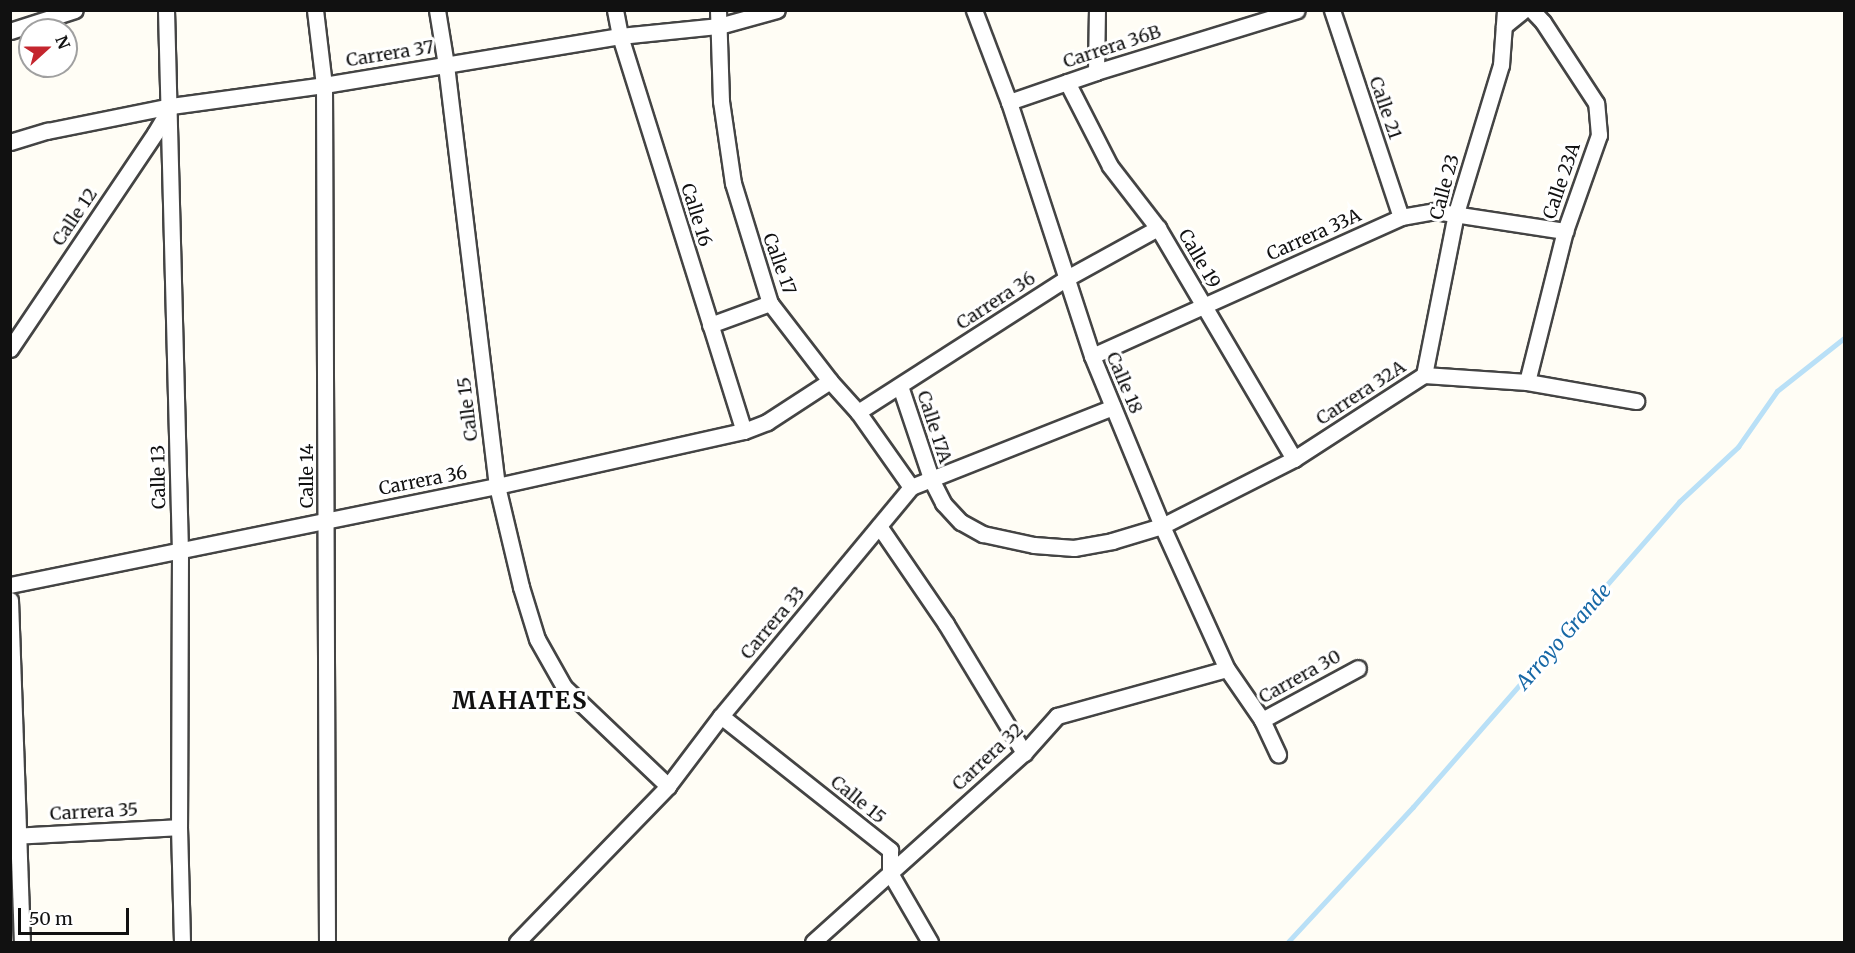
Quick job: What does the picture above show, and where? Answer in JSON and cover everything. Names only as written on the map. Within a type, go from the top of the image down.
[{"type":"street","points":[[10,31],[75,10]]},
{"type":"street","name":"Calle 13","points":[[166,10],[171,106],[180,551],[179,827],[182,942]]},
{"type":"street","name":"Calle 14","points":[[315,10],[324,85],[327,942]]},
{"type":"street","name":"Calle 15","points":[[437,10],[446,65],[497,486],[521,587],[537,639],[564,687],[668,786]]},
{"type":"street","name":"Calle 16","points":[[615,10],[620,36],[744,431]]},
{"type":"street","name":"Carrera 37","points":[[10,142],[47,131],[171,106],[324,85],[777,10]]},
{"type":"street","name":"Calle 18","points":[[974,10],[1009,102],[1092,356],[1162,526],[1227,669],[1262,720],[1278,753]]},
{"type":"street","points":[[1096,72],[1097,10]]},
{"type":"street","name":"Carrera 36B","points":[[1009,102],[1096,72],[1297,10]]},
{"type":"street","name":"Calle 21","points":[[1332,10],[1401,217]]},
{"type":"street","name":"Calle 23","points":[[1424,375],[1456,213],[1501,65],[1505,10]]},
{"type":"street","points":[[1504,26],[1524,10]]},
{"type":"street","name":"Calle 23A","points":[[1527,382],[1565,231],[1599,135],[1596,103],[1543,22],[1532,10]]},
{"type":"street","name":"Calle 17","points":[[718,18],[722,101],[733,183],[770,303],[830,381],[858,412],[911,487]]},
{"type":"street","name":"Calle 19","points":[[1067,82],[1110,166],[1158,228],[1294,459]]},
{"type":"street","name":"Calle 12","points":[[10,349],[171,106]]},
{"type":"street","name":"Carrera 33A","points":[[1092,356],[1401,217],[1434,211],[1565,231]]},
{"type":"street","name":"Carrera 36","points":[[858,412],[1066,278],[1158,228]]},
{"type":"street","points":[[710,325],[770,303]]},
{"type":"street","name":"Carrera 32A","points":[[1162,526],[1294,459],[1424,375],[1527,382],[1636,401]]},
{"type":"street","name":"Carrera 36","points":[[10,585],[497,486],[744,431],[767,422],[830,381]]},
{"type":"street","name":"Calle 17A","points":[[900,386],[932,481]]},
{"type":"street","points":[[911,487],[932,481],[1113,407]]},
{"type":"street","points":[[932,481],[943,503],[960,522],[983,534],[1035,545],[1074,548],[1112,541],[1162,526]]},
{"type":"street","name":"Carrera 33","points":[[517,942],[668,786],[721,716],[911,487]]},
{"type":"street","points":[[879,526],[946,624],[1024,753]]},
{"type":"street","points":[[10,600],[14,836],[22,942]]},
{"type":"street","name":"Carrera 30","points":[[1262,720],[1358,668]]},
{"type":"street","name":"Carrera 32","points":[[813,942],[1024,753],[1057,716],[1227,669]]},
{"type":"street","name":"Calle 15","points":[[721,716],[890,850],[890,873],[930,942]]},
{"type":"street","name":"Carrera 35","points":[[14,836],[179,827]]},
{"type":"waterway","name":"Arroyo Grande","points":[[1288,942],[1413,807],[1679,502],[1738,447],[1777,391],[1844,338]]},
{"type":"district","name":"MAHATES","points":[[520,701]]}]
